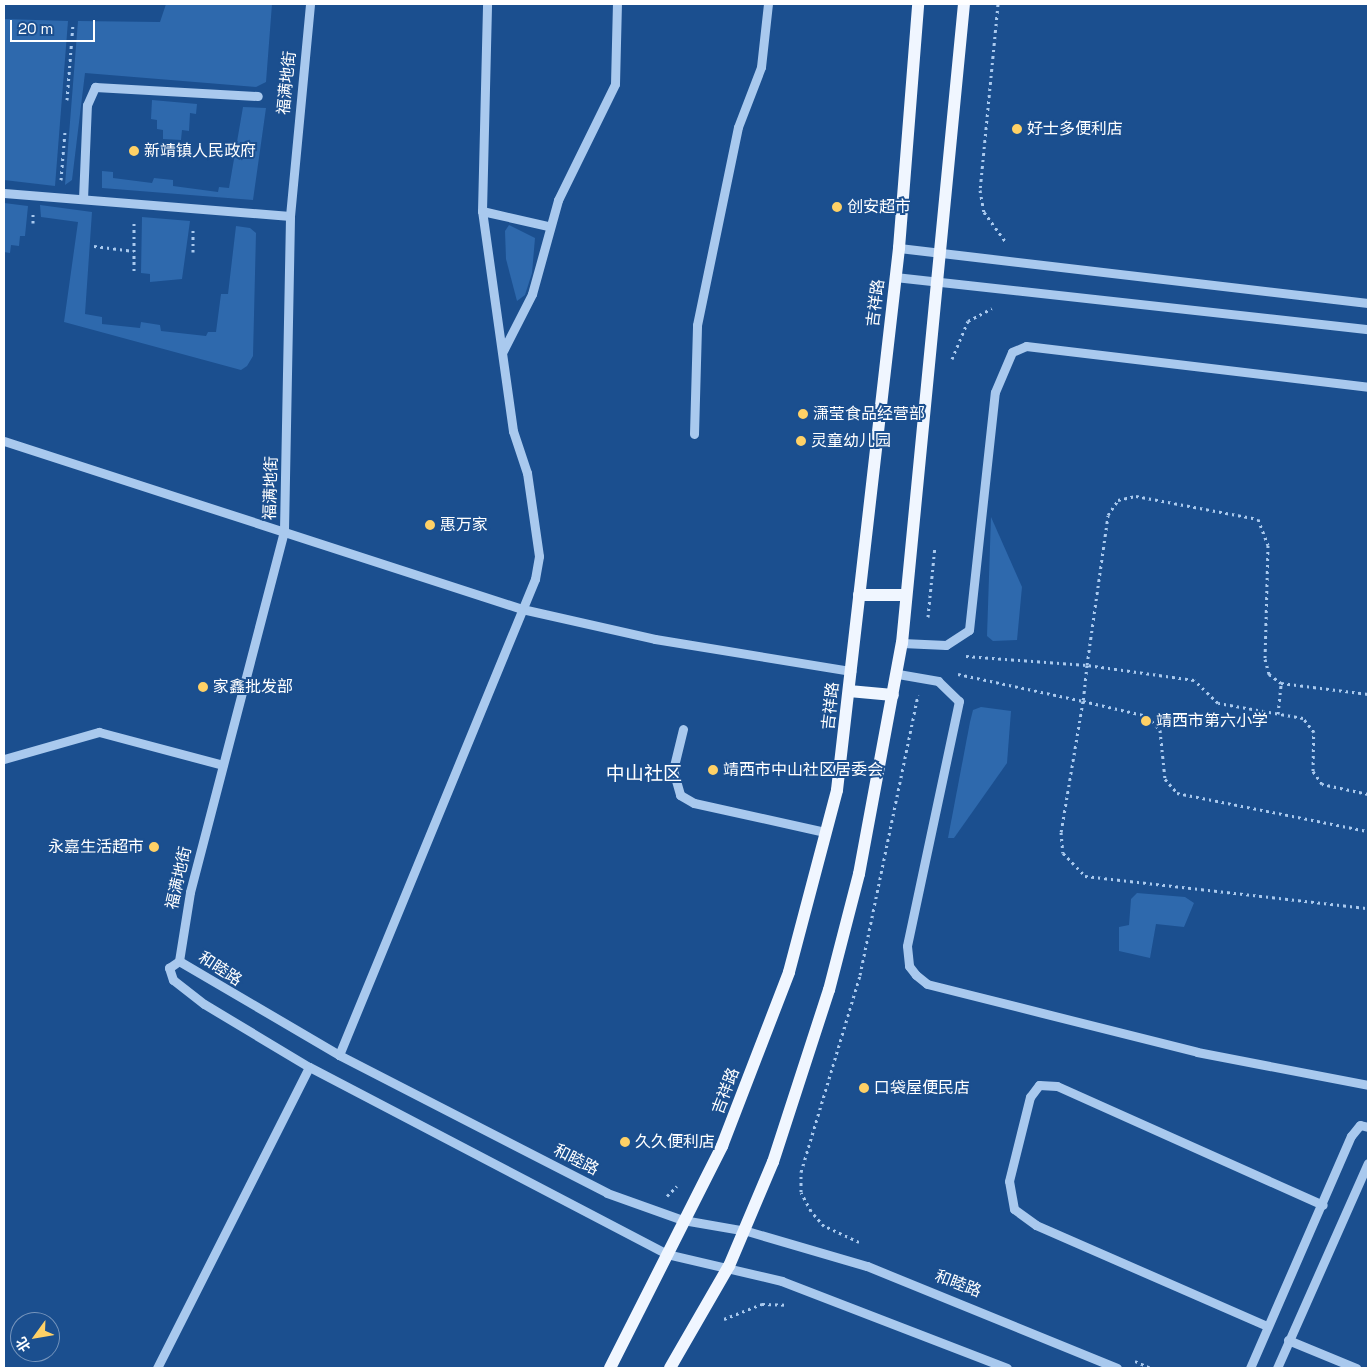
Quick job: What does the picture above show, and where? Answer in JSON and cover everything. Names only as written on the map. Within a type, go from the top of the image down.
[{"type":"main road","name":"吉祥路","points":[[610,1368],[722,1146],[789,972],[841,768],[858,596],[899,248],[918,4]]},
{"type":"main road","points":[[670,1368],[747,1231],[829,990],[859,874],[898,674],[902,644],[964,4]]},
{"type":"main road","points":[[858,596],[906,595]]},
{"type":"main road","points":[[849,691],[893,695]]},
{"type":"street","name":"福满地街","points":[[179,961],[190,892],[284,530],[290,216],[310,4]]},
{"type":"street","points":[[339,1055],[522,609],[539,556],[527,474],[513,431],[482,211],[486,4]]},
{"type":"street","points":[[503,351],[532,294],[548,226],[592,123],[615,84],[617,4]]},
{"type":"street","points":[[694,434],[697,325],[738,127],[760,67],[768,4]]},
{"type":"street","points":[[84,199],[87,105],[95,87],[258,96]]},
{"type":"street","points":[[4,193],[135,202],[290,216]]},
{"type":"street","points":[[482,211],[548,226]]},
{"type":"street","points":[[899,248],[941,251],[1368,303]]},
{"type":"street","points":[[895,277],[1368,330]]},
{"type":"street","points":[[902,644],[946,644],[969,630],[995,392],[1012,352],[1026,346],[1368,388]]},
{"type":"street","points":[[4,441],[284,530],[522,609],[655,639],[851,671]]},
{"type":"street","points":[[898,674],[938,680],[960,701],[907,946],[909,966],[916,975],[927,984],[1197,1052],[1368,1085]]},
{"type":"street","points":[[683,729],[672,770],[680,795],[694,803],[825,832]]},
{"type":"street","points":[[4,759],[99,732],[223,765]]},
{"type":"street","name":"和睦路","points":[[1007,1368],[847,1304],[729,1266],[667,1254],[309,1067],[183,988],[169,968],[179,961],[339,1055],[607,1193],[683,1220],[747,1231],[885,1272],[1118,1368]]},
{"type":"street","points":[[157,1368],[309,1067]]},
{"type":"street","points":[[1267,1326],[1036,1225],[1014,1209],[1009,1181],[1030,1096],[1039,1085],[1057,1086],[1323,1205]]},
{"type":"street","points":[[1250,1368],[1267,1326],[1323,1205],[1351,1136],[1360,1124],[1368,1127]]},
{"type":"street","points":[[1277,1368],[1368,1163]]},
{"type":"street","points":[[1288,1340],[1356,1368]]},
{"type":"path","points":[[998,4],[980,190],[984,212],[1011,245]]},
{"type":"path","points":[[134,271],[135,202]]},
{"type":"path","points":[[94,246],[134,251]]},
{"type":"path","points":[[1368,694],[1281,682],[1269,674],[1265,659],[1268,545],[1258,519],[1136,496],[1118,500],[1108,515],[1083,701],[1062,832],[1063,854],[1070,866],[1085,876],[1368,908]]},
{"type":"path","points":[[955,655],[1087,665],[1194,680],[1218,703],[1304,718],[1314,732],[1313,771],[1322,784],[1368,794]]},
{"type":"path","points":[[950,672],[1147,716],[1160,730],[1165,778],[1177,793],[1368,831]]},
{"type":"path","points":[[1278,714],[1281,682]]},
{"type":"path","points":[[653,1210],[683,1177]]},
{"type":"path","points":[[720,1324],[762,1304],[792,1306]]},
{"type":"shaded area","points":[[166,4],[272,4],[266,82],[256,87],[85,73],[72,180],[65,185],[78,21],[160,22]]},
{"type":"shaded area","points":[[4,19],[68,21],[55,186],[4,180]]},
{"type":"shaded area","points":[[152,100],[197,104],[196,114],[190,113],[189,131],[182,130],[181,140],[163,139],[163,130],[157,129],[157,120],[151,119]]},
{"type":"shaded area","points":[[243,107],[266,108],[253,200],[102,188],[102,171],[113,172],[113,178],[152,183],[154,178],[173,180],[173,186],[218,192],[219,187],[229,188]]},
{"type":"shaded area","points":[[4,203],[28,206],[25,236],[20,236],[19,246],[11,245],[10,253],[4,252]]},
{"type":"shaded area","points":[[40,205],[92,212],[85,314],[102,317],[102,324],[140,328],[141,322],[160,325],[161,331],[206,336],[208,332],[216,332],[221,294],[228,294],[236,226],[250,228],[256,233],[253,356],[247,366],[241,370],[64,322],[78,222],[41,217]]},
{"type":"shaded area","points":[[142,217],[190,221],[182,279],[150,282],[150,274],[141,273]]},
{"type":"shaded area","points":[[509,225],[535,238],[532,273],[525,295],[517,301],[506,259],[505,231]]},
{"type":"shaded area","points":[[991,517],[1022,587],[1017,640],[993,641],[987,636]]},
{"type":"shaded area","points":[[981,707],[1011,711],[1007,763],[954,838],[948,838],[973,710]]},
{"type":"shaded area","points":[[1137,893],[1185,897],[1194,903],[1184,927],[1156,924],[1150,958],[1119,951],[1119,927],[1129,925],[1131,899]]},
{"type":"place","name":"好士多便利店","points":[[1017,129]]},
{"type":"place","name":"新靖镇人民政府","points":[[134,151]]},
{"type":"place","name":"创安超市","points":[[837,207]]},
{"type":"place","name":"潇莹食品经营部","points":[[803,414]]},
{"type":"place","name":"灵童幼儿园","points":[[801,441]]},
{"type":"place","name":"惠万家","points":[[430,525]]},
{"type":"place","name":"家鑫批发部","points":[[203,687]]},
{"type":"place","name":"靖西市第六小学","points":[[1146,721]]},
{"type":"place","name":"靖西市中山社区居委会","points":[[713,770]]},
{"type":"place","name":"永嘉生活超市","points":[[154,847]]},
{"type":"place","name":"口袋屋便民店","points":[[864,1088]]},
{"type":"place","name":"久久便利店","points":[[625,1142]]},
{"type":"district","name":"中山社区","points":[[644,774]]}]
